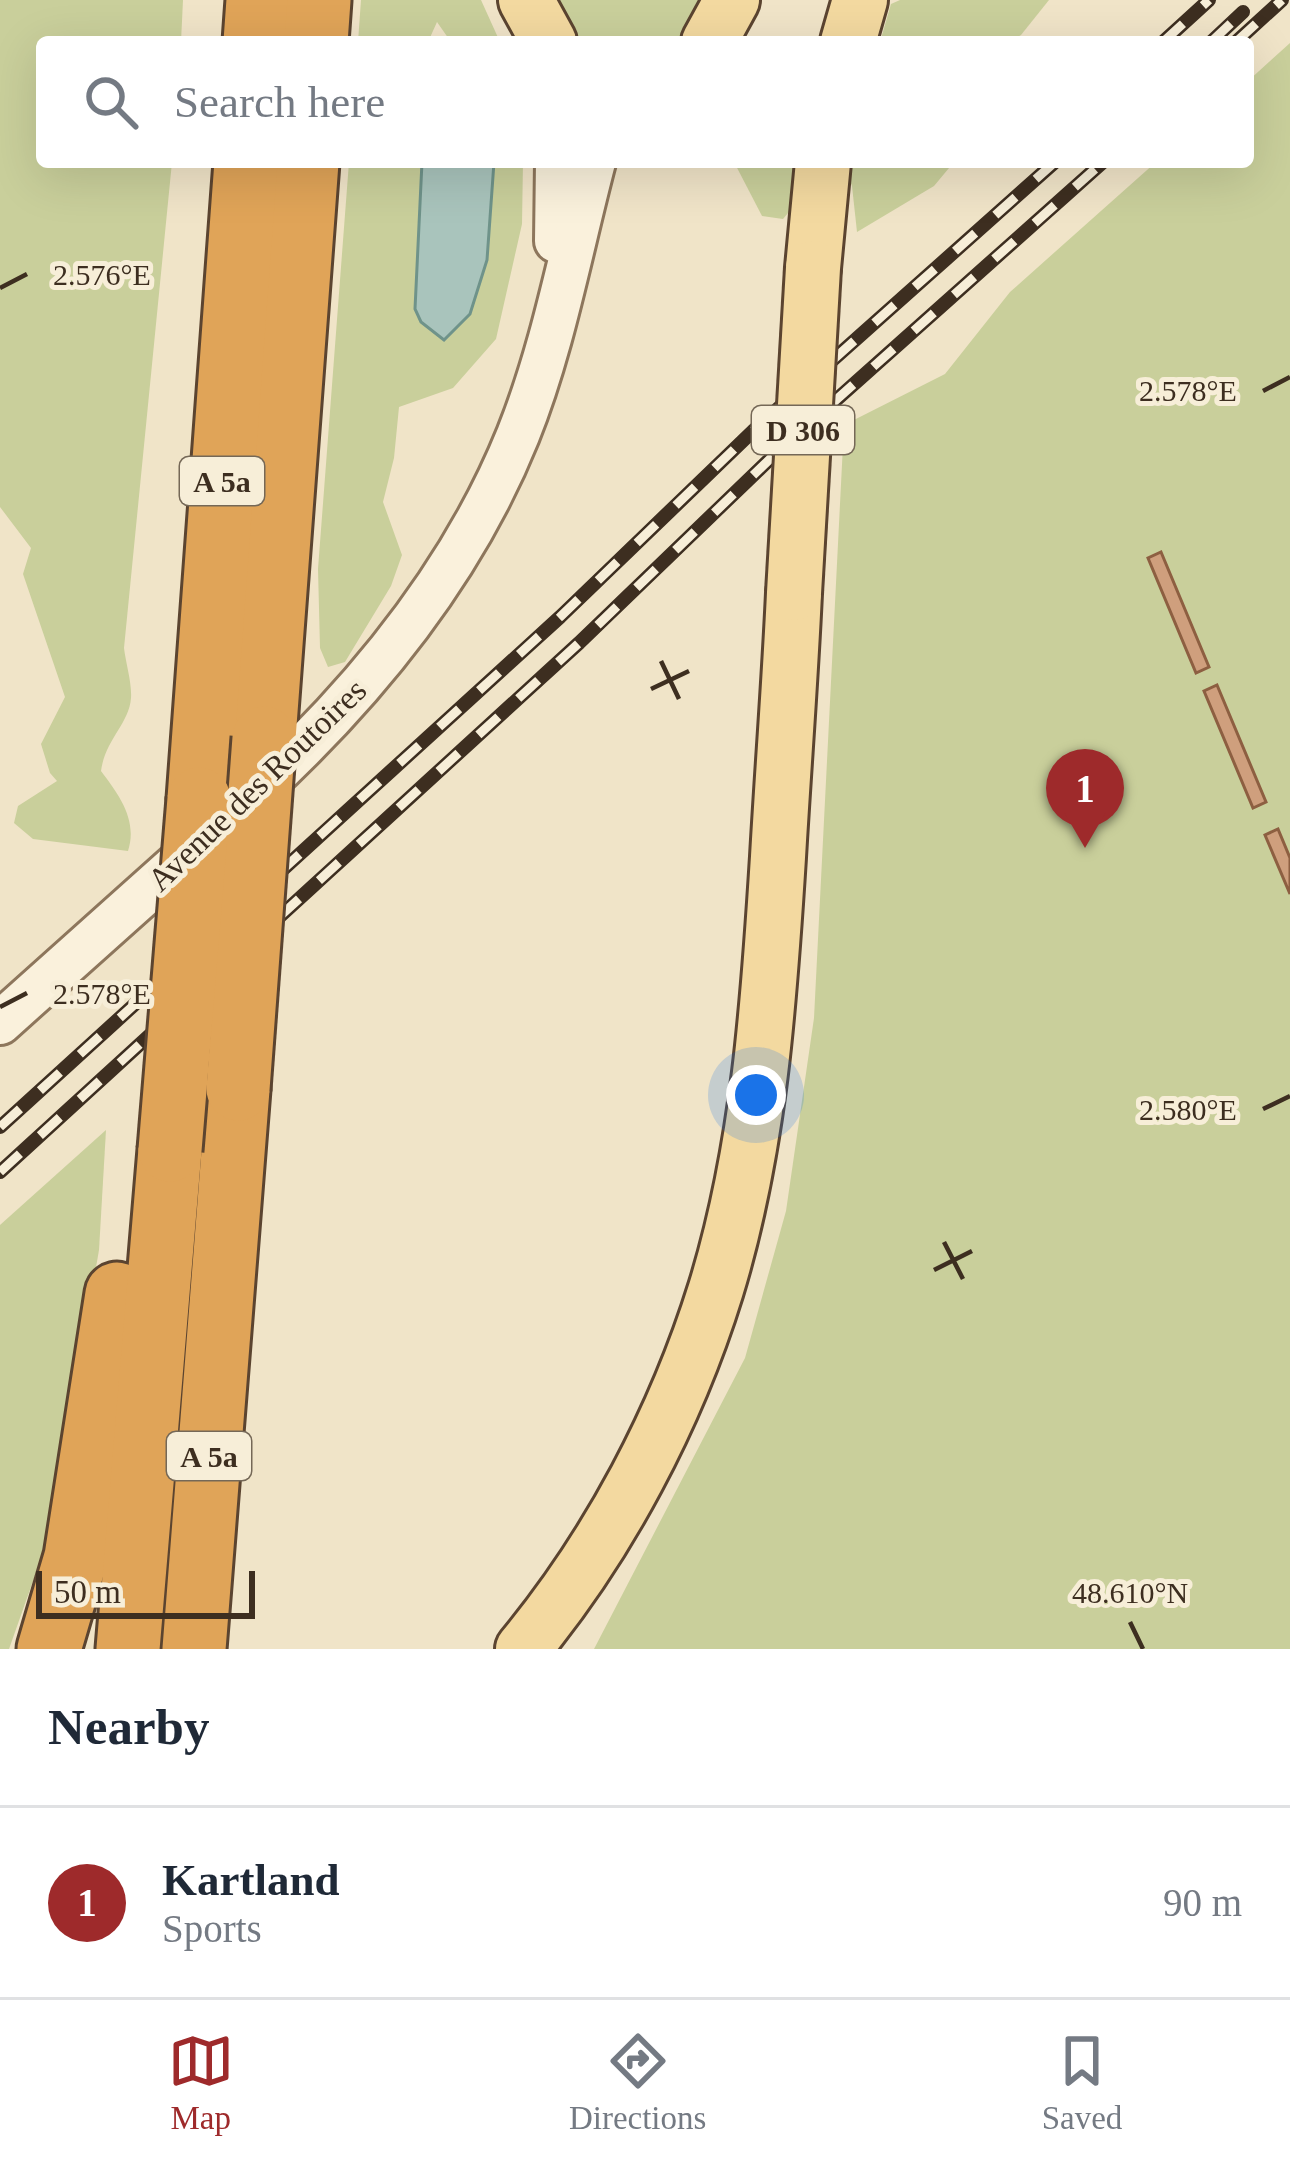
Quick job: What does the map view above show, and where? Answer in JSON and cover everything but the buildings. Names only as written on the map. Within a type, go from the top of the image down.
[{"type":"highway","points":[[255,36],[258,0]]},
{"type":"highway","points":[[316,36],[319,0]]},
{"type":"highway","name":"A 5a","points":[[128,1649],[246,168]]},
{"type":"highway","name":"A 5a","points":[[194,1649],[307,168]]},
{"type":"highway","points":[[49,1649],[76,1557],[90,1485],[127,1223],[168,1162]]},
{"type":"main road","points":[[712,36],[732,0]]},
{"type":"main road","points":[[850,36],[860,0]]},
{"type":"main road","name":"D 306","points":[[523,1649],[579,1574],[631,1488],[676,1397],[710,1308],[743,1176],[763,1052],[822,168]]},
{"type":"street","name":"Avenue des Routoires","points":[[554,314],[557,168]]},
{"type":"street","name":"Avenue des Routoires","points":[[0,1023],[303,749],[371,675],[431,596],[517,437],[592,168]]},
{"type":"green space","points":[[0,0],[183,0],[181,36],[36,36],[36,168],[171,168],[124,648],[131,698],[101,771],[129,818],[128,851],[33,839],[14,823],[18,806],[57,781],[41,744],[65,697],[23,574],[31,548],[0,507]]},
{"type":"green space","points":[[361,0],[481,0],[497,36],[447,36],[437,22],[431,36],[358,36]]},
{"type":"green space","points":[[551,0],[712,0],[685,36],[576,36]]},
{"type":"green space","points":[[900,0],[1049,0],[1019,36],[882,36],[891,4]]},
{"type":"green space","points":[[1290,43],[1290,1649],[594,1649],[745,1358],[786,1211],[814,1018],[844,425],[945,374],[1010,292],[1149,168],[1254,168],[1254,76]]},
{"type":"green space","points":[[349,168],[422,168],[415,309],[470,314],[487,260],[494,168],[523,168],[522,224],[496,339],[453,388],[399,407],[383,502],[402,555],[391,586],[345,662],[328,667],[320,648],[318,569]]},
{"type":"green space","points":[[737,168],[799,168],[799,200],[783,219],[762,216]]},
{"type":"green space","points":[[844,168],[949,168],[934,186],[857,232],[852,186]]},
{"type":"green space","points":[[106,1130],[99,1250],[50,1533],[9,1649],[0,1649],[0,1225]]},
{"type":"water","points":[[422,168],[494,168],[487,260],[470,314],[444,340],[421,322],[415,309]]},
{"type":"railway","points":[[1170,36],[1209,0]]},
{"type":"railway","points":[[1243,36],[1282,0]]},
{"type":"railway","points":[[1217,36],[1243,12]]},
{"type":"railway","points":[[0,1127],[560,617],[753,431],[1048,168]]},
{"type":"railway","points":[[0,1172],[579,643],[771,458],[1096,168]]},
{"type":"place","name":"Kartland","points":[[1085,848]]}]
